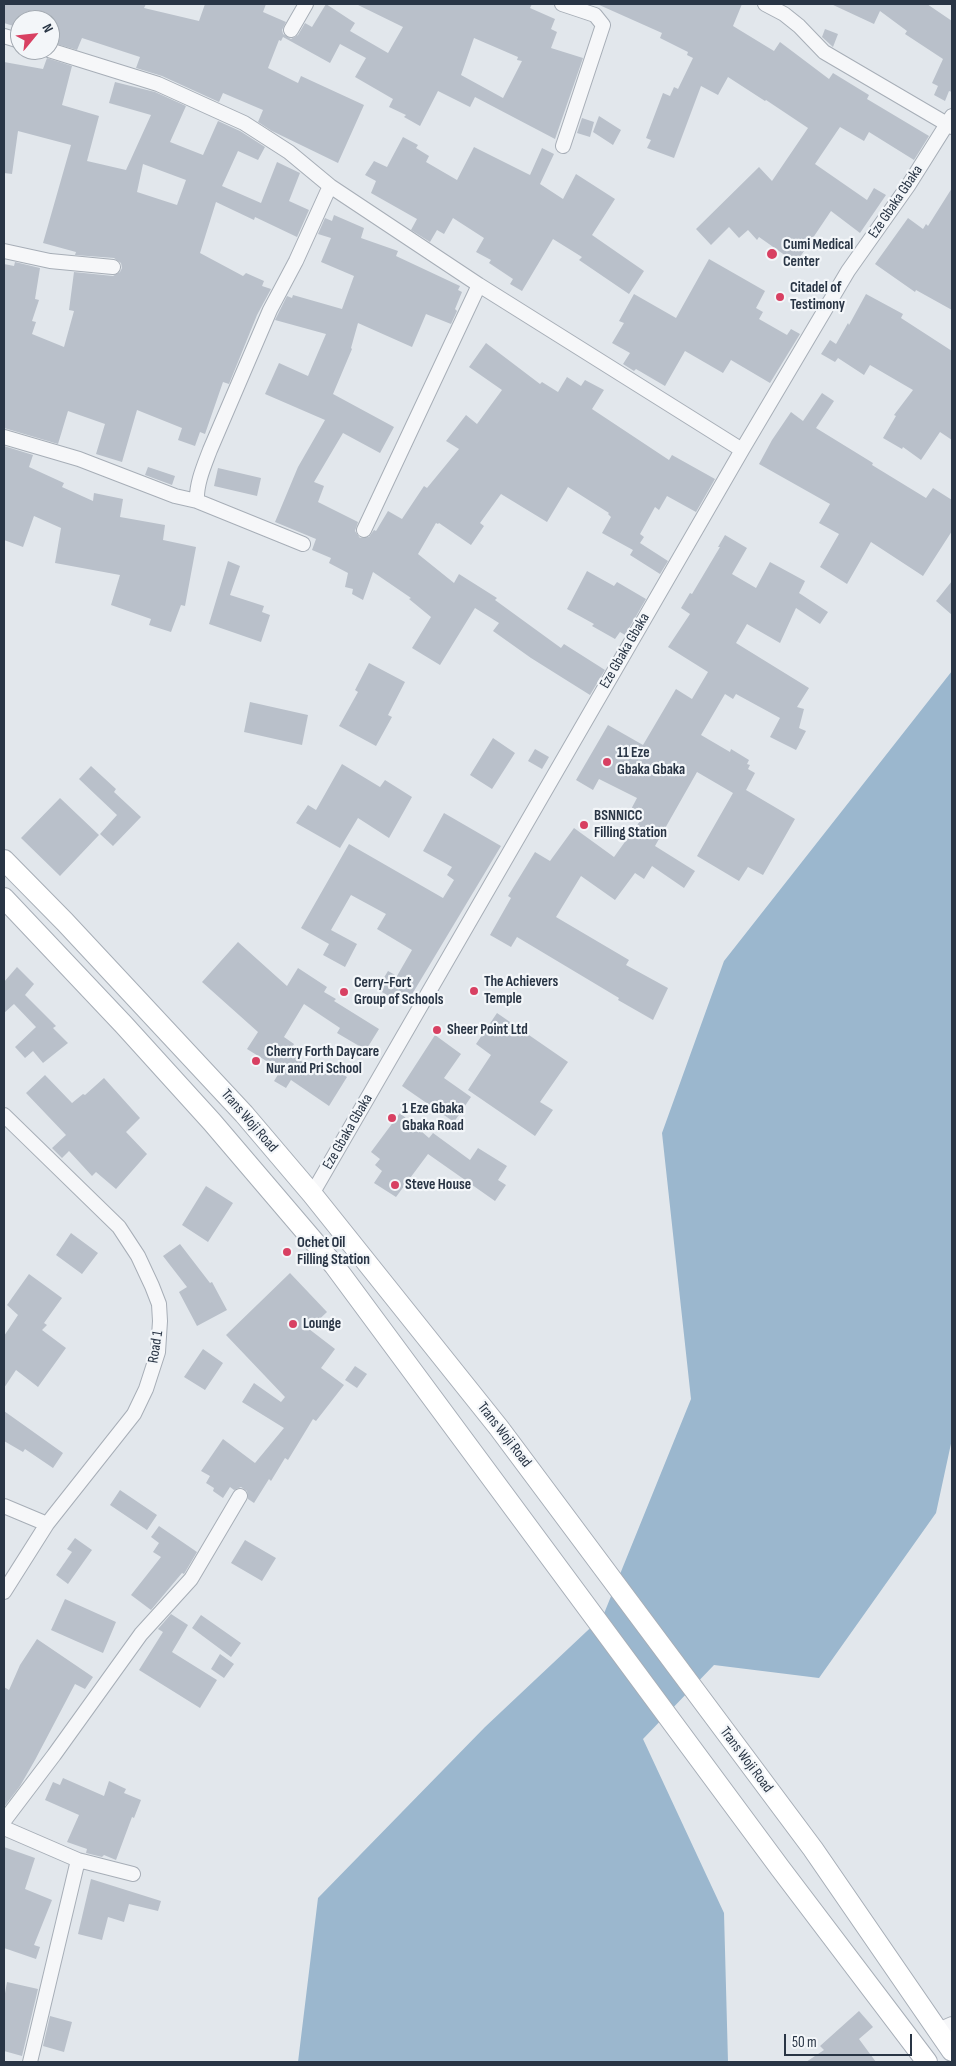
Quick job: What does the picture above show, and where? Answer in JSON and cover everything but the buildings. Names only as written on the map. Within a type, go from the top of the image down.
[{"type":"main road","name":"Trans Woji Road","points":[[4,860],[244,1114],[312,1194],[499,1428],[944,2027],[952,2051]]},
{"type":"main road","name":"Trans Woji Road","points":[[4,898],[212,1122],[334,1265],[780,1868],[927,2062]]},
{"type":"main road","points":[[54,951],[73,931]]},
{"type":"street","points":[[291,30],[306,4]]},
{"type":"street","points":[[562,4],[579,6],[595,15],[603,24],[563,146]]},
{"type":"street","points":[[765,4],[784,14],[799,26],[824,52],[951,122]]},
{"type":"street","points":[[60,53],[158,84],[244,122],[289,152],[330,186],[479,285],[742,450]]},
{"type":"street","name":"Eze Gbaka Gbaka","points":[[312,1194],[742,450],[848,271],[951,122]]},
{"type":"street","points":[[197,502],[196,495],[202,472],[218,432],[270,310],[296,261],[330,186]]},
{"type":"street","points":[[4,250],[50,261],[113,266]]},
{"type":"street","points":[[364,530],[479,285]]},
{"type":"street","points":[[4,437],[79,459],[175,496],[197,502],[303,544]]},
{"type":"street","name":"Road 1","points":[[4,1115],[119,1227],[138,1256],[159,1304],[160,1322],[158,1352],[146,1389],[134,1414],[47,1524],[4,1592]]},
{"type":"street","points":[[4,1821],[54,1756],[141,1634],[191,1579],[240,1496]]},
{"type":"street","points":[[4,1506],[47,1524]]},
{"type":"street","points":[[4,1828],[78,1860],[133,1874]]},
{"type":"street","points":[[30,2062],[78,1860]]},
{"type":"water","points":[[952,671],[952,1439],[936,1513],[819,1678],[714,1665],[643,1739],[724,1913],[728,2062],[298,2062],[318,1898],[485,1727],[603,1616],[691,1399],[662,1133],[724,961]]},
{"type":"place","name":"Cumi Medical Center","points":[[772,254]]},
{"type":"place","name":"Citadel of Testimony","points":[[780,297]]},
{"type":"place","name":"11 Eze Gbaka Gbaka","points":[[607,762]]},
{"type":"place","name":"BSNNICC Filling Station","points":[[584,825]]},
{"type":"place","name":"The Achievers Temple","points":[[474,991]]},
{"type":"place","name":"Cerry-Fort Group of Schools","points":[[344,992]]},
{"type":"place","name":"Sheer Point Ltd","points":[[437,1030]]},
{"type":"place","name":"Cherry Forth Daycare Nur and Pri School","points":[[256,1061]]},
{"type":"place","name":"1 Eze Gbaka Gbaka Road","points":[[392,1118]]},
{"type":"place","name":"Steve House","points":[[395,1185]]},
{"type":"place","name":"Ochet Oil Filling Station","points":[[287,1252]]},
{"type":"place","name":"Lounge","points":[[293,1324]]}]
